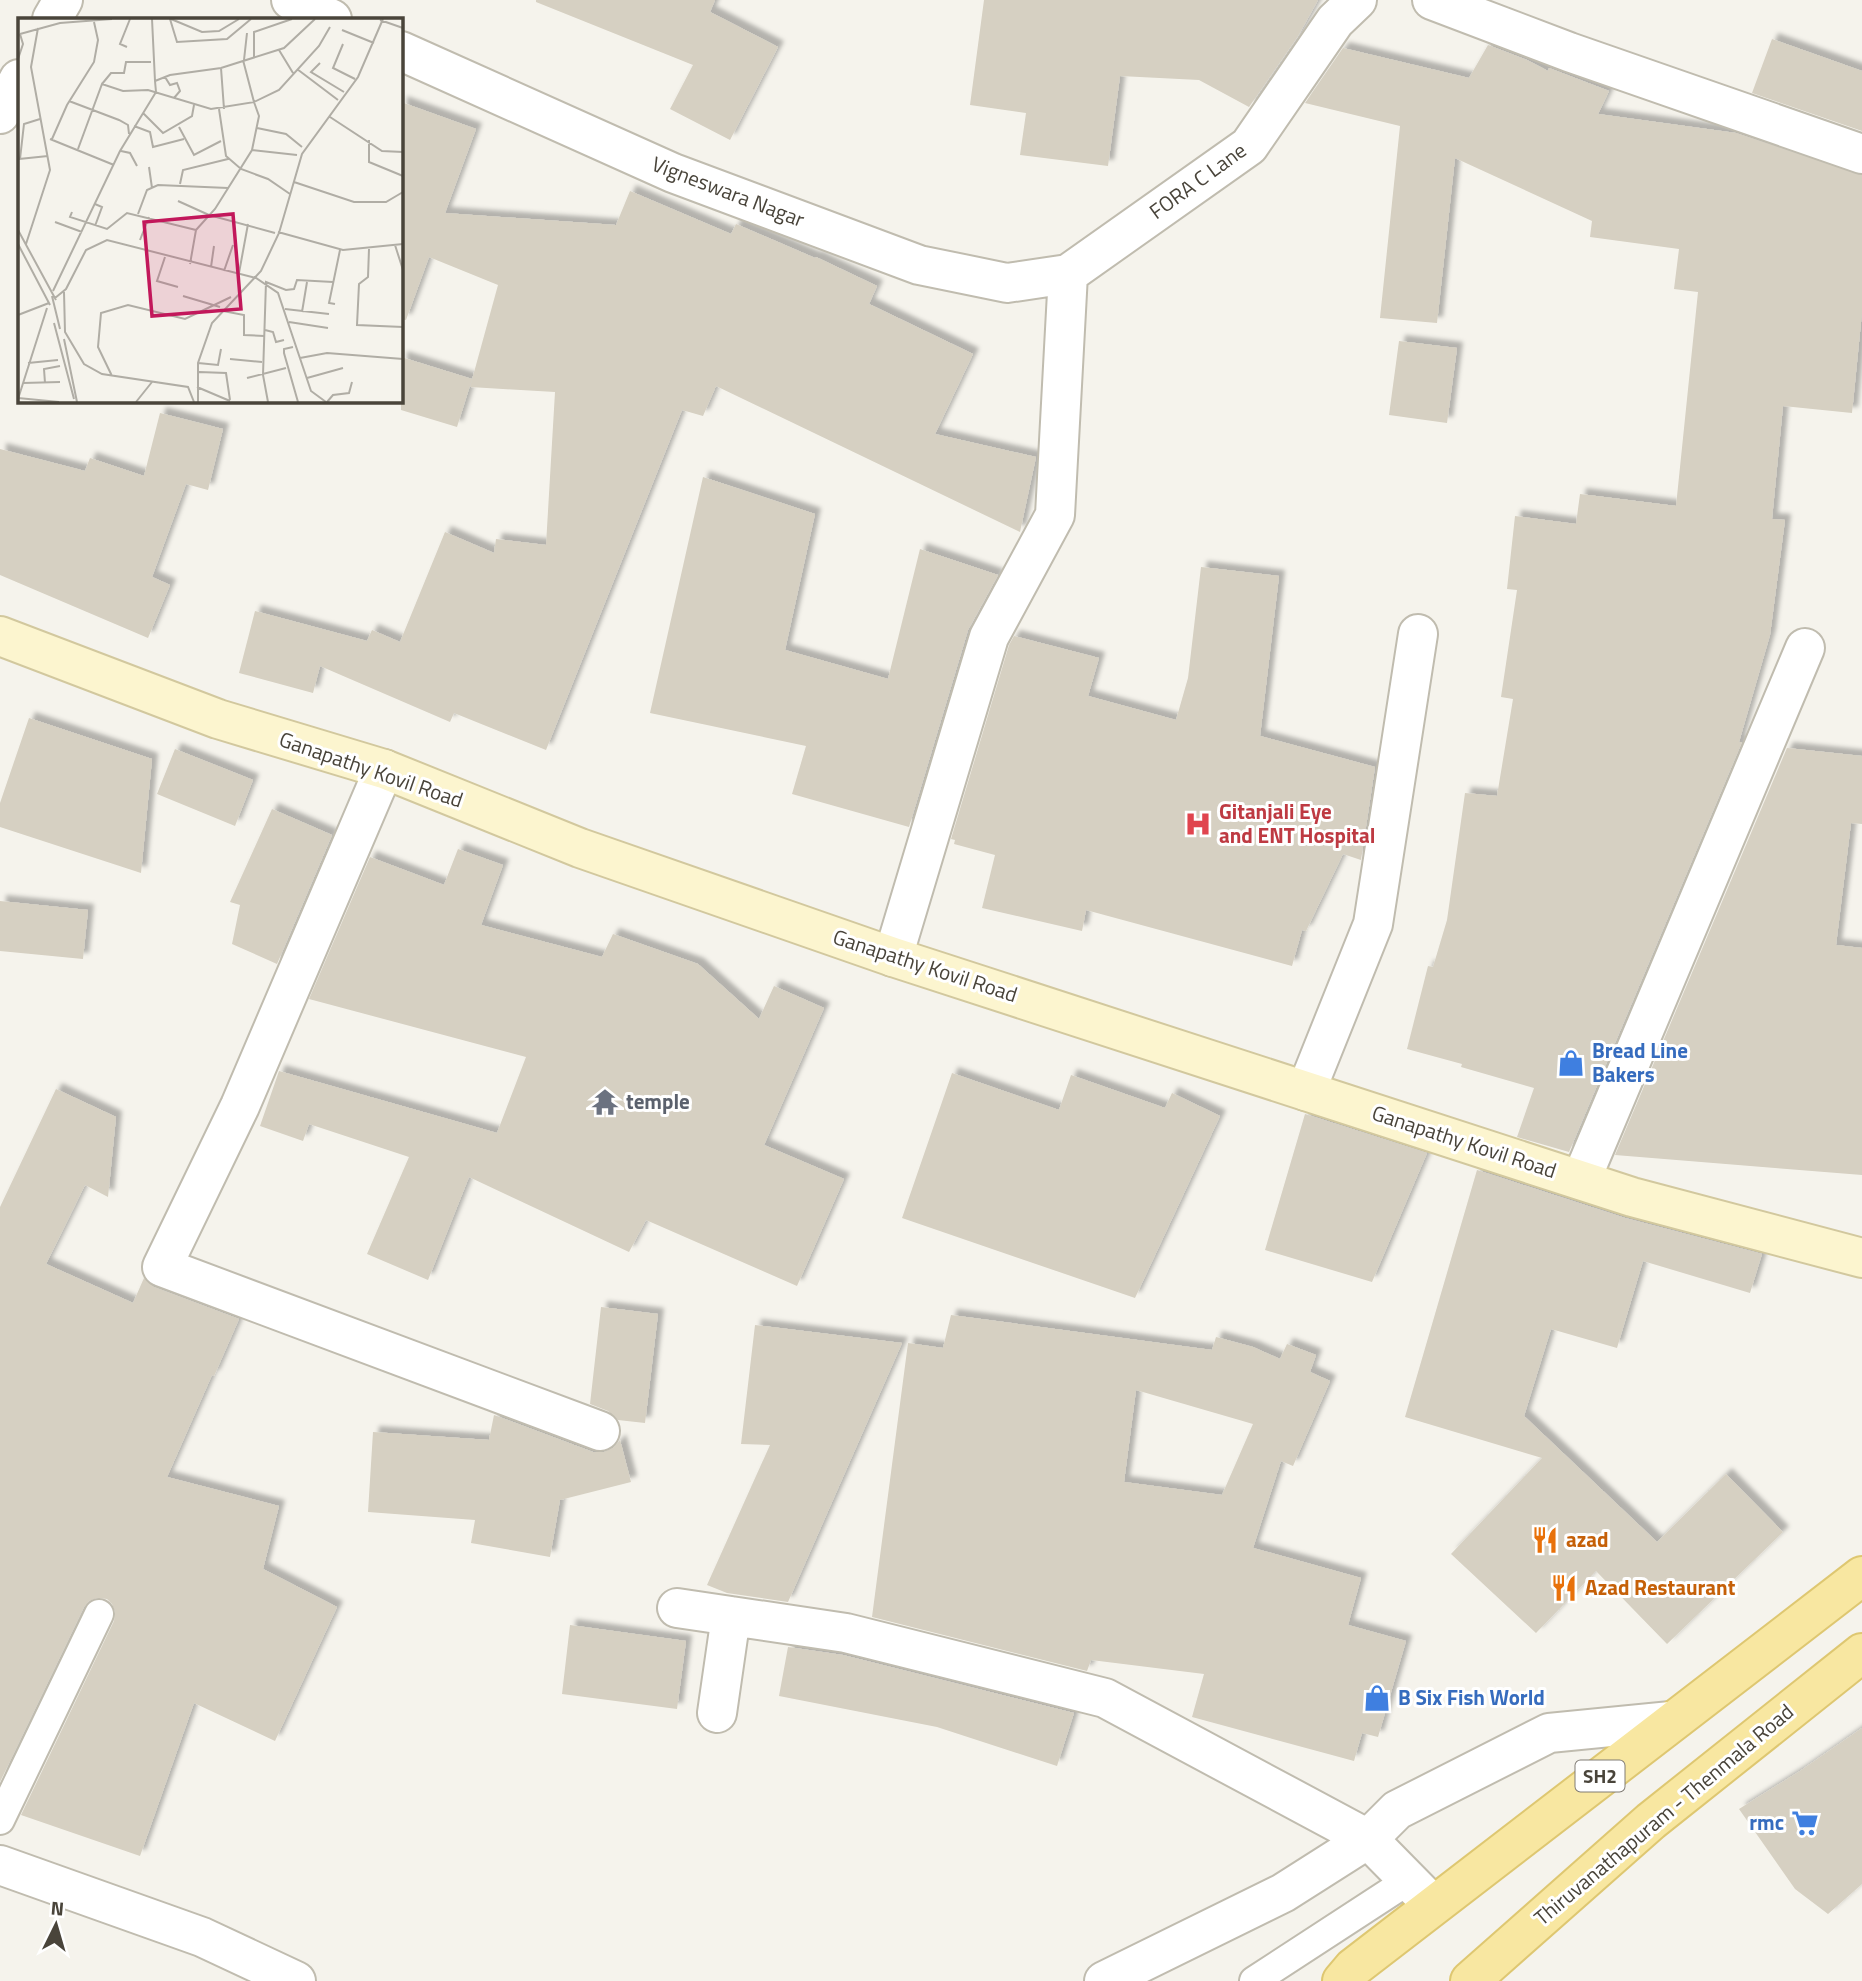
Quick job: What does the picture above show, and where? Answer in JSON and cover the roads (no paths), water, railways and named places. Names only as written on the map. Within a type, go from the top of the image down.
[{"type":"main road","name":"Ganapathy Kovil Road","points":[[0,636],[218,719],[384,769],[580,848],[893,957],[1632,1197],[1862,1258]]},
{"type":"main road","name":"SH2","points":[[1342,1981],[1421,1892],[1671,1721],[1862,1576]]},
{"type":"main road","name":"Thiruvanathapuram - Thenmala Road","points":[[1469,1981],[1651,1821],[1861,1654]]},
{"type":"street","points":[[53,18],[63,0]]},
{"type":"street","points":[[291,0],[330,18]]},
{"type":"street","name":"FORA C Lane","points":[[1068,274],[1249,146],[1335,21],[1357,0]]},
{"type":"street","points":[[1432,0],[1569,52],[1862,154]]},
{"type":"street","name":"Vigneswara Nagar","points":[[402,51],[673,173],[919,265],[1007,283],[1068,274]]},
{"type":"street","points":[[0,114],[18,81]]},
{"type":"street","points":[[893,957],[989,637],[1055,515],[1068,274]]},
{"type":"street","points":[[1306,1091],[1373,924],[1418,634]]},
{"type":"street","points":[[1581,1180],[1805,648]]},
{"type":"street","points":[[384,769],[240,1106],[162,1267],[600,1431]]},
{"type":"street","points":[[677,1608],[846,1633],[1105,1698],[1368,1839],[1421,1892]]},
{"type":"street","points":[[717,1713],[731,1616]]},
{"type":"street","points":[[1104,1981],[1283,1893],[1368,1839],[1397,1810],[1549,1733],[1671,1721]]},
{"type":"street","points":[[0,1865],[202,1937],[296,1981]]},
{"type":"lane","points":[[0,1820],[99,1614]]},
{"type":"lane","points":[[1254,1981],[1421,1892]]},
{"type":"place","name":"Gitanjali Eye and ENT Hospital","points":[[1198,824]]},
{"type":"place","name":"Bread Line Bakers","points":[[1571,1063]]},
{"type":"place","name":"temple","points":[[605,1102]]},
{"type":"place","name":"azad","points":[[1545,1540]]},
{"type":"place","name":"Azad Restaurant","points":[[1564,1588]]},
{"type":"place","name":"B Six Fish World","points":[[1377,1698]]},
{"type":"place","name":"rmc","points":[[1805,1823]]}]
